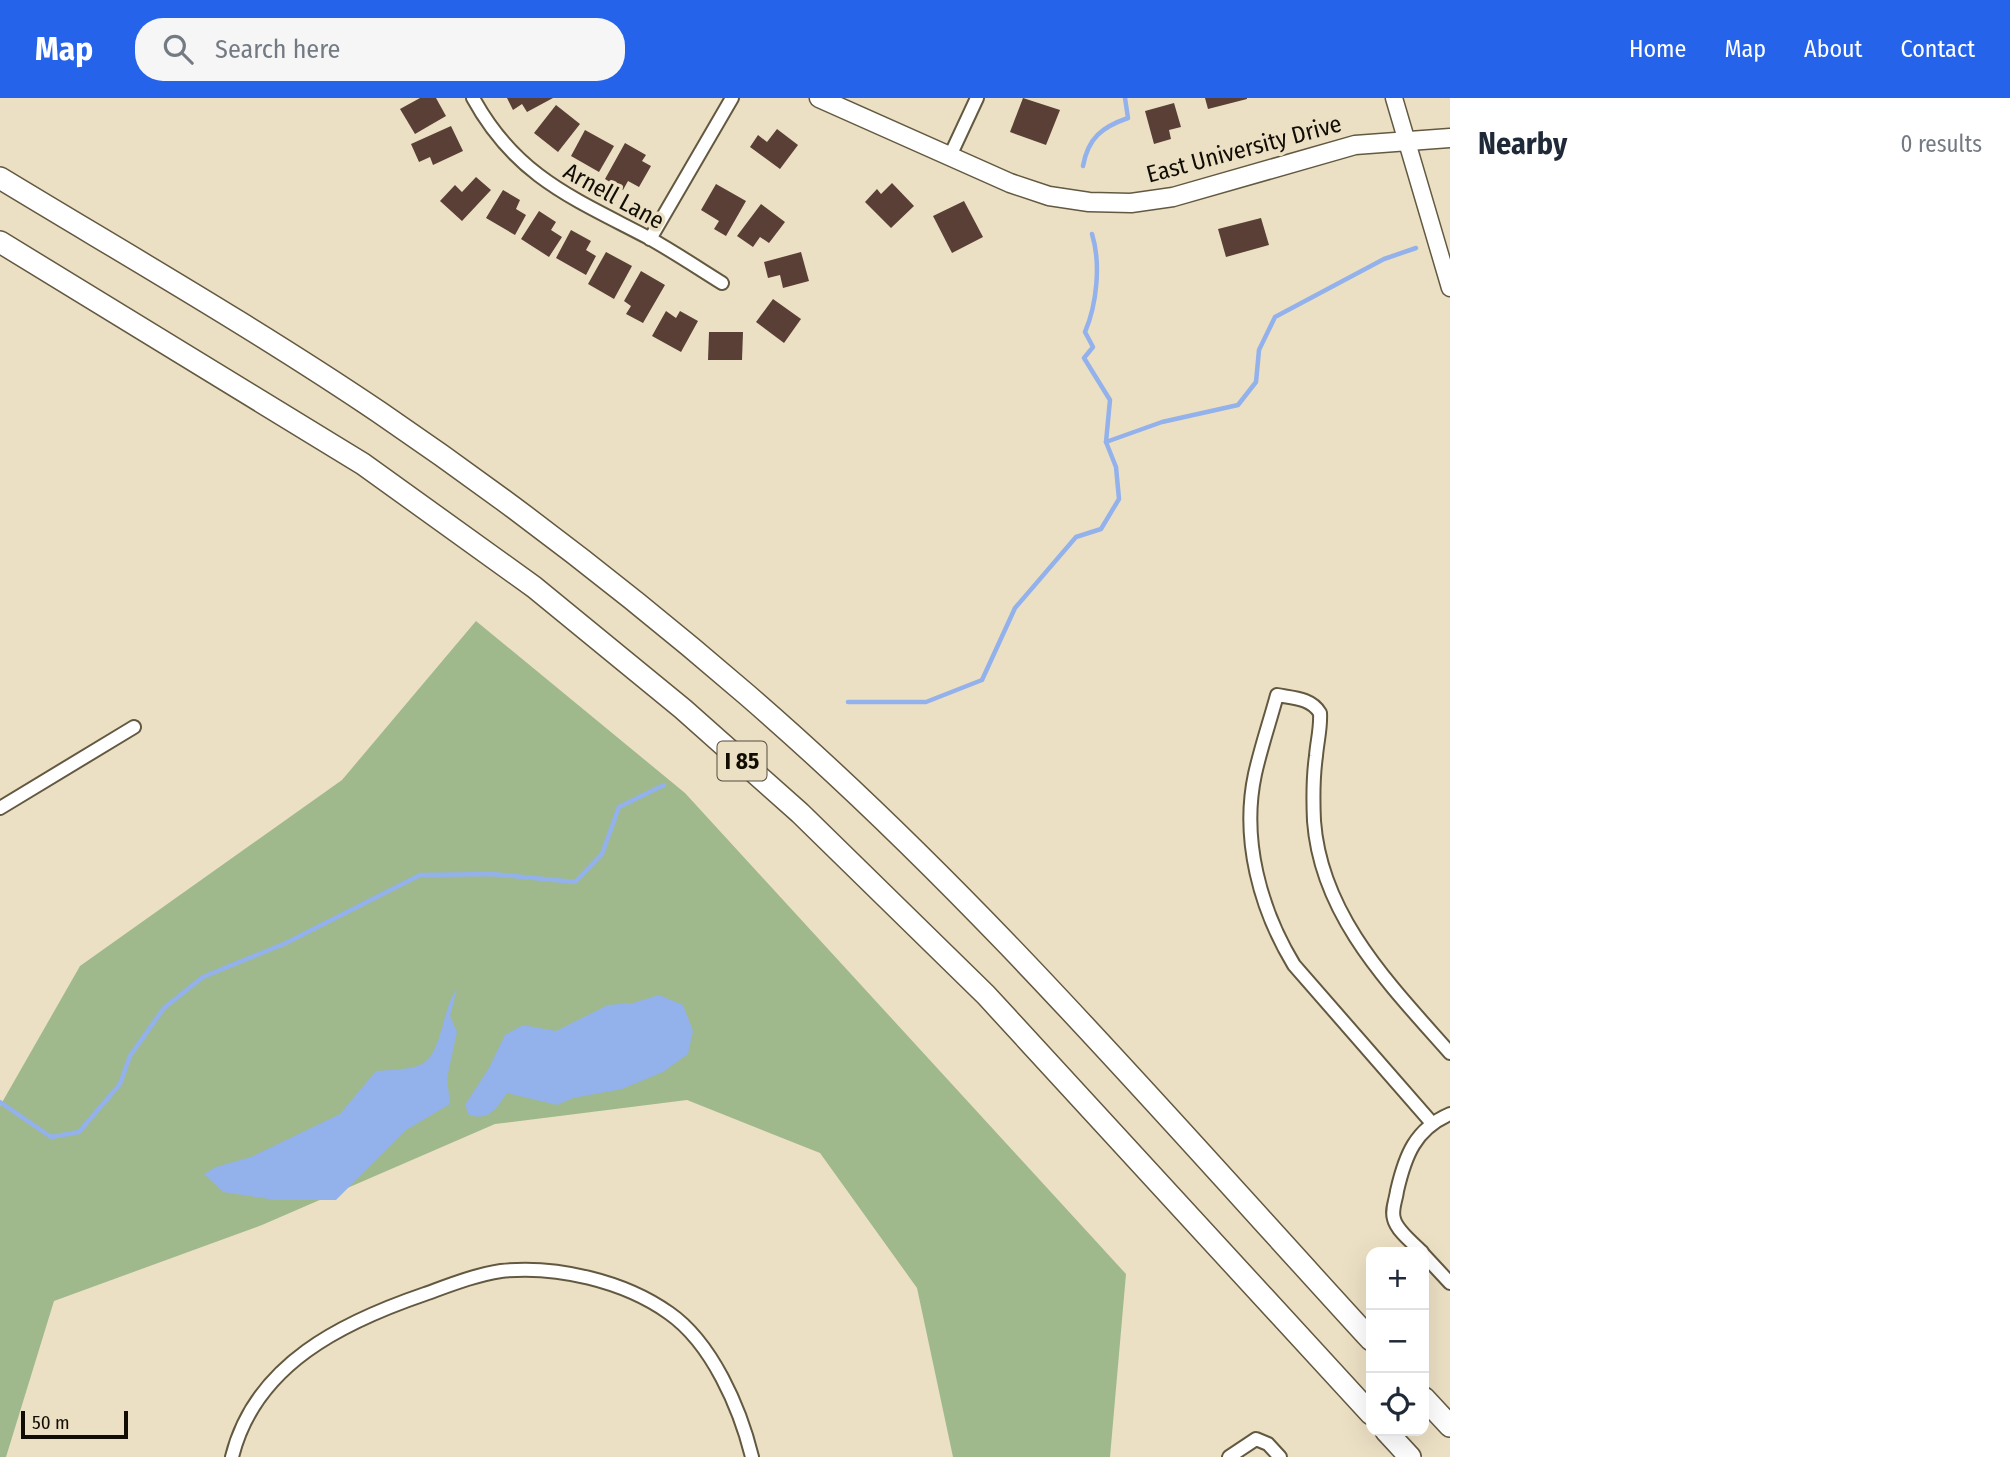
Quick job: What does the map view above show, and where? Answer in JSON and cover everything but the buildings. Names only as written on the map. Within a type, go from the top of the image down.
[{"type":"highway","name":"I 85","points":[[0,178],[396,424],[595,569],[748,695],[843,781],[976,912],[1366,1335]]},
{"type":"highway","name":"I 85","points":[[0,242],[363,464],[534,587],[683,709],[800,813],[977,986],[1366,1409]]},
{"type":"highway","points":[[1429,1403],[1450,1426]]},
{"type":"highway","points":[[1391,1436],[1410,1457]]},
{"type":"main road","name":"East University Drive","points":[[819,98],[1010,183],[1049,196],[1089,202],[1131,203],[1183,194],[1340,148],[1404,138],[1450,138]]},
{"type":"street","name":"Arnell Lane","points":[[473,98],[497,135],[545,182],[587,208],[650,239],[722,283]]},
{"type":"street","points":[[650,239],[732,98]]},
{"type":"street","points":[[950,156],[977,98]]},
{"type":"street","points":[[1394,98],[1450,288]]},
{"type":"street","points":[[1431,1122],[1294,965],[1279,940],[1261,894],[1251,838],[1254,776],[1277,695],[1307,701],[1316,706],[1320,713],[1313,799],[1315,825],[1324,868],[1344,920],[1384,979],[1450,1053]]},
{"type":"street","points":[[0,808],[134,727]]},
{"type":"street","points":[[1417,1247],[1397,1226],[1393,1215],[1403,1163],[1415,1139],[1431,1122],[1450,1114]]},
{"type":"street","points":[[1429,1260],[1450,1283]]},
{"type":"street","points":[[232,1457],[246,1419],[264,1389],[288,1364],[342,1326],[372,1312],[468,1279],[501,1271],[535,1270],[606,1283],[638,1296],[681,1322],[728,1389],[743,1420],[752,1457]]},
{"type":"street","points":[[1229,1457],[1255,1439],[1268,1444],[1280,1457]]},
{"type":"green space","points":[[476,621],[685,793],[1126,1274],[1110,1457],[953,1457],[917,1288],[820,1153],[687,1100],[495,1124],[262,1225],[54,1301],[6,1457],[0,1457],[0,1106],[80,966],[342,780]]},
{"type":"water","points":[[457,989],[450,1016],[457,1032],[447,1078],[450,1104],[406,1130],[336,1200],[276,1200],[223,1192],[204,1174],[216,1167],[251,1157],[340,1114],[376,1071],[409,1068],[428,1060],[438,1042]]},
{"type":"water","points":[[659,995],[683,1005],[693,1031],[688,1054],[663,1072],[622,1089],[573,1098],[557,1105],[507,1093],[487,1115],[469,1115],[465,1105],[489,1068],[505,1035],[523,1025],[556,1031],[608,1005],[633,1003]]},
{"type":"waterway","points":[[1083,166],[1088,148],[1098,135],[1111,125],[1128,118],[1125,98]]},
{"type":"waterway","points":[[1092,234],[1096,283],[1085,332],[1093,347],[1084,358],[1110,400],[1106,442]]},
{"type":"waterway","points":[[848,702],[926,702],[982,680],[1015,608],[1076,537],[1101,529],[1119,499],[1116,467],[1106,442],[1162,422],[1238,405],[1256,382],[1259,350],[1275,317],[1384,259],[1416,248]]},
{"type":"waterway","points":[[0,1102],[51,1137],[79,1132],[120,1084],[130,1056],[164,1008],[203,977],[286,943],[420,875],[492,874],[575,882],[602,854],[619,807],[664,785]]}]
